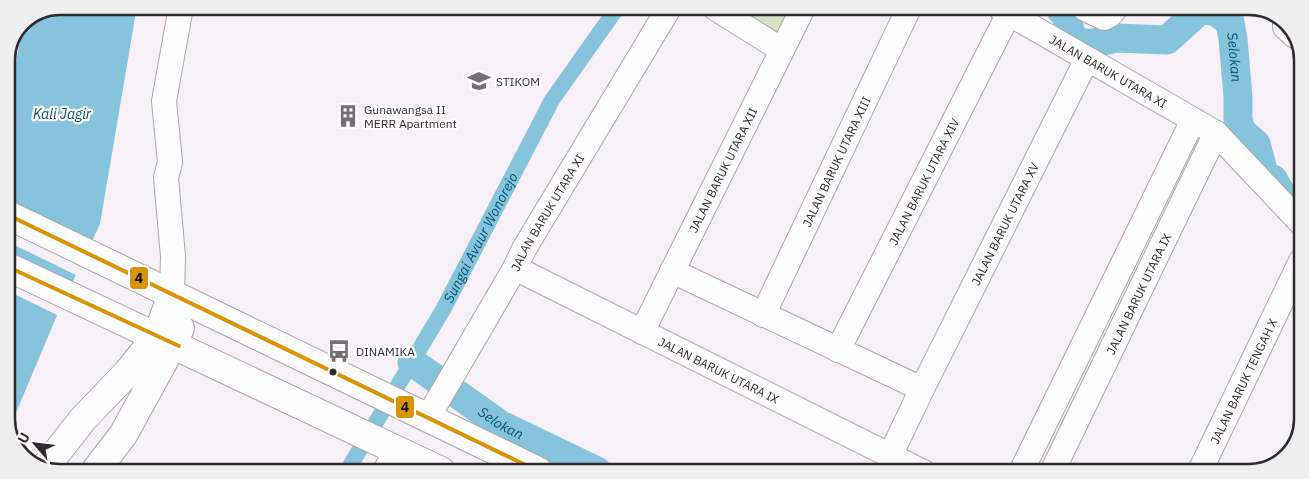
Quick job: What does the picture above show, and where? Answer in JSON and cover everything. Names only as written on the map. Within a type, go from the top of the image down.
[{"type":"main road","points":[[15,218],[368,390],[423,412],[524,464]]},
{"type":"main road","points":[[15,270],[350,427],[389,455],[418,464]]},
{"type":"main road","points":[[101,464],[123,435],[181,299]]},
{"type":"main road","points":[[49,463],[83,419],[128,372],[165,340]]},
{"type":"street","points":[[178,15],[164,101],[170,162],[166,178],[173,256],[181,299]]},
{"type":"street","name":"JALAN BARUK UTARA XI","points":[[423,412],[447,384],[524,250],[666,15]]},
{"type":"street","points":[[727,15],[782,50]]},
{"type":"street","name":"JALAN BARUK UTARA XII","points":[[642,332],[800,15]]},
{"type":"street","name":"JALAN BARUK UTARA XIII","points":[[763,315],[906,15]]},
{"type":"street","name":"JALAN BARUK UTARA XIV","points":[[838,350],[1003,15]]},
{"type":"street","name":"JALAN BARUK UTARA XI","points":[[1012,15],[1193,120],[1222,139],[1294,216]]},
{"type":"street","points":[[1098,15],[1104,18],[1111,15]]},
{"type":"street","name":"JALAN BARUK UTARA XV","points":[[890,456],[1087,59]]},
{"type":"street","points":[[1024,464],[1193,120]]},
{"type":"street","name":"JALAN BARUK UTARA IX","points":[[1056,464],[1222,139]]},
{"type":"street","name":"JALAN BARUK UTARA IX","points":[[515,268],[906,464]]},
{"type":"street","points":[[672,271],[922,389]]},
{"type":"street","name":"JALAN BARUK TENGAH X","points":[[1202,464],[1294,275]]},
{"type":"green space","points":[[733,15],[794,15],[779,45]]},
{"type":"water","name":"Kali Jagir","points":[[60,15],[135,15],[100,224],[58,313],[15,415],[15,66],[20,39],[28,28],[43,18]]},
{"type":"pier","points":[[15,206],[93,244],[78,276],[15,245]]},
{"type":"pier","points":[[15,259],[73,287],[59,316],[15,294]]},
{"type":"waterway","name":"Sungai Avuur Wonorejo","points":[[351,464],[444,308],[552,100],[612,15]]},
{"type":"waterway","name":"Selokan","points":[[1065,15],[1071,36],[1080,42],[1090,44],[1116,38],[1167,40],[1195,15]]},
{"type":"waterway","name":"Selokan","points":[[1220,15],[1230,22],[1238,97],[1238,119],[1241,131],[1256,144],[1265,177],[1273,179],[1281,193]]},
{"type":"waterway","name":"Selokan","points":[[412,362],[501,425],[582,464]]},
{"type":"transit line","name":"4","points":[[15,218],[524,464]]},
{"type":"transit line","name":"4","points":[[15,270],[179,346]]},
{"type":"place","name":"STIKOM","points":[[479,81]]},
{"type":"place","name":"Gunawangsa II MERR Apartment","points":[[348,116]]},
{"type":"place","name":"DINAMIKA","points":[[339,351]]}]
